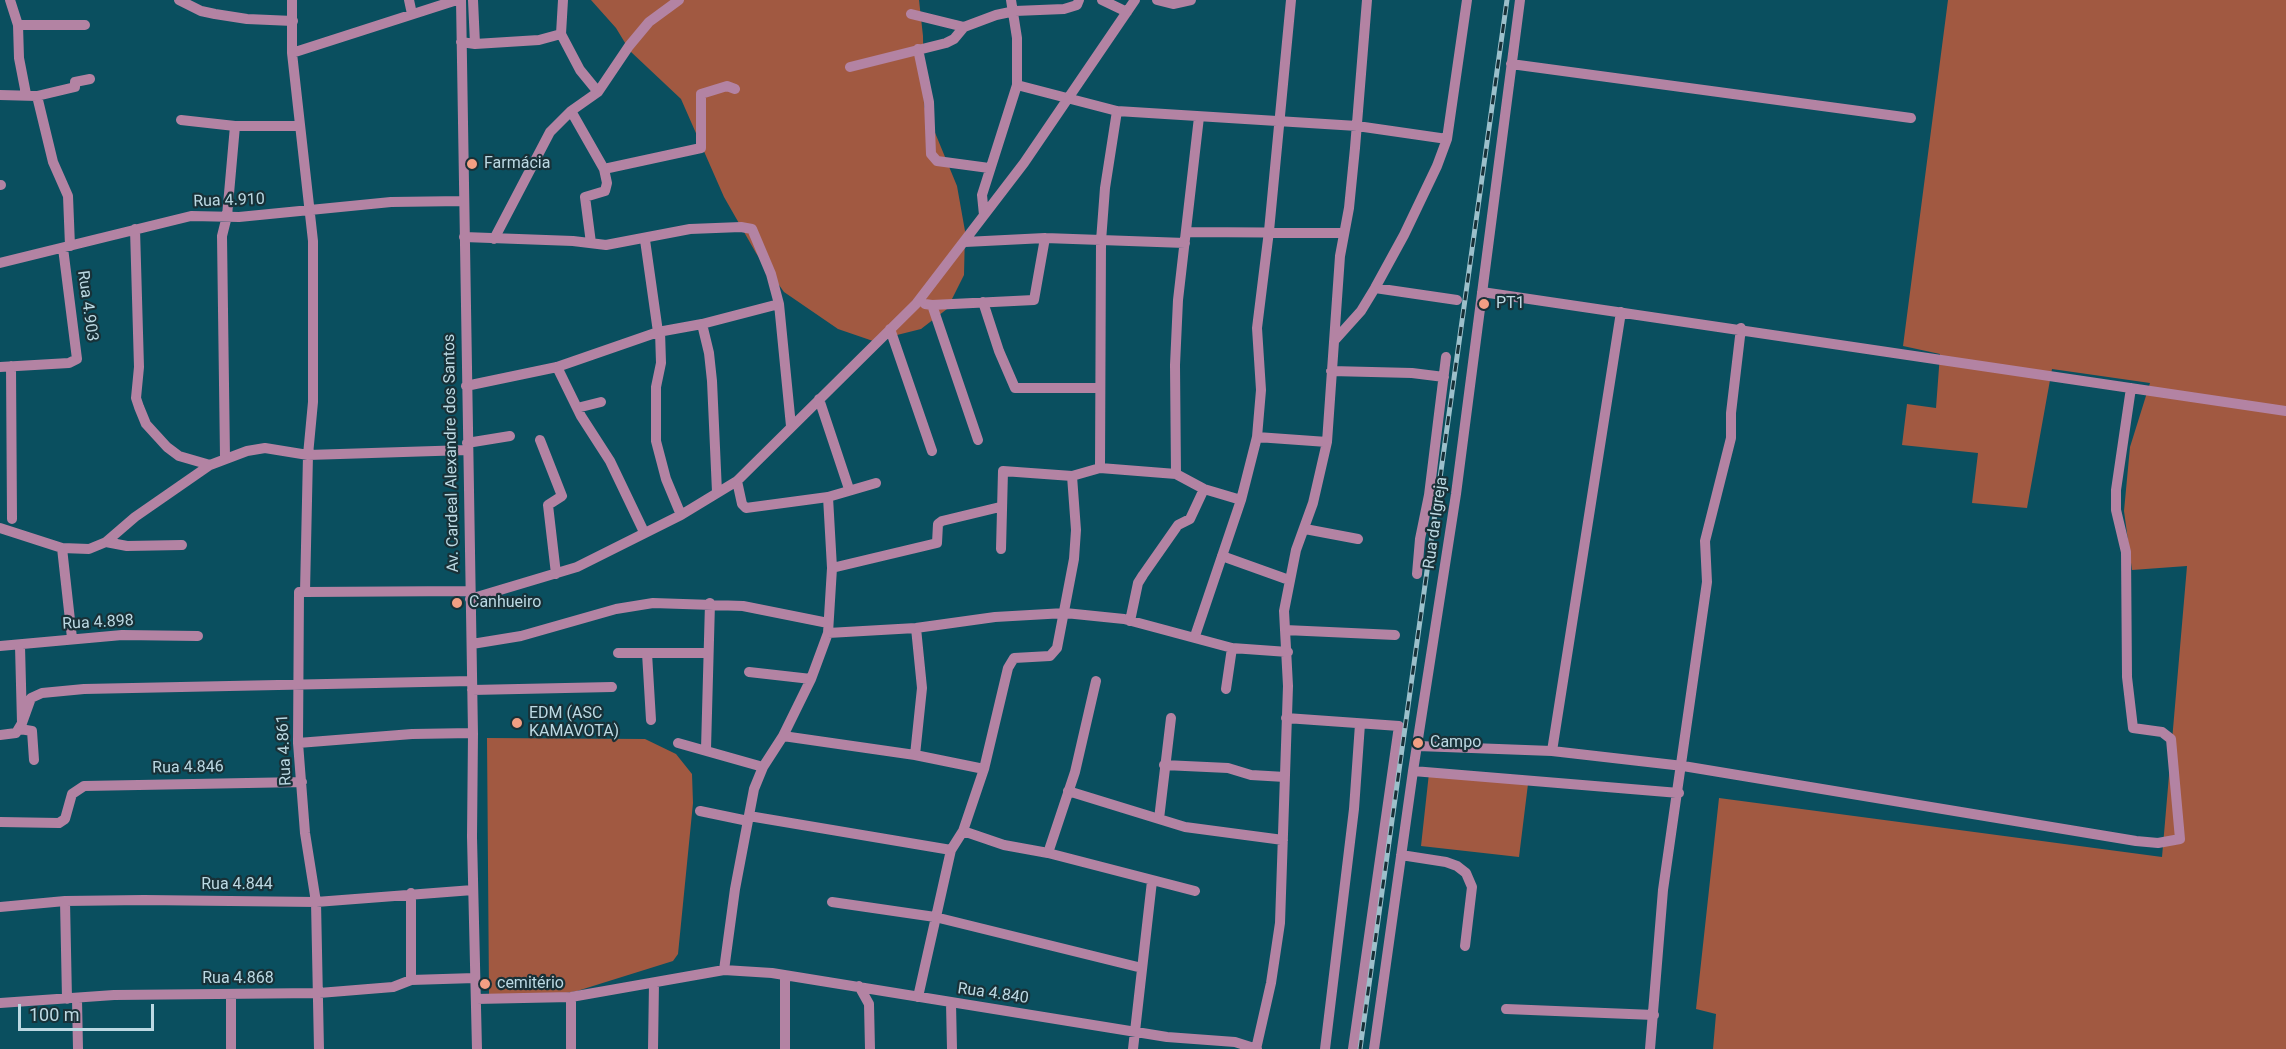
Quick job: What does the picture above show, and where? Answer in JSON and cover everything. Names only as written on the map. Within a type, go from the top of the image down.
[{"type":"street","points":[[179,0],[201,11],[215,14],[247,19],[293,21]]},
{"type":"street","name":"Rua 4.861","points":[[292,0],[292,53],[311,209],[313,402],[309,454],[305,592],[300,592],[298,743],[307,844],[316,902],[319,1049]]},
{"type":"street","points":[[409,0],[412,14]]},
{"type":"street","points":[[292,53],[459,0]]},
{"type":"street","name":"Av. Cardeal Alexandre dos Santos","points":[[459,0],[472,644],[473,890],[477,1049]]},
{"type":"street","points":[[473,0],[475,44]]},
{"type":"street","points":[[563,0],[561,34],[580,70],[598,92]]},
{"type":"street","points":[[494,239],[550,132],[571,111],[598,92],[629,46],[649,22],[679,0]]},
{"type":"street","points":[[850,67],[946,43],[964,27],[1013,5],[1064,9],[1077,4],[1079,0]]},
{"type":"street","points":[[1102,0],[1127,12]]},
{"type":"street","points":[[305,592],[470,595],[556,574],[601,556],[681,515],[736,481],[916,304],[1024,163],[1135,0]]},
{"type":"street","points":[[1157,0],[1173,4],[1191,0]]},
{"type":"street","points":[[1195,636],[1241,500],[1257,437],[1261,390],[1257,328],[1280,122],[1290,0]]},
{"type":"street","points":[[1257,1049],[1271,983],[1280,922],[1287,718],[1288,652],[1285,630],[1289,580],[1328,442],[1340,256],[1357,126],[1367,0]]},
{"type":"street","points":[[1334,340],[1361,311],[1375,288],[1425,192],[1447,139],[1467,0]]},
{"type":"street","name":"Rua da Igreja","points":[[1374,1049],[1482,292],[1520,0]]},
{"type":"street","points":[[0,9],[11,4],[18,25],[20,58],[53,162],[68,196],[66,247]]},
{"type":"street","points":[[984,215],[981,202],[989,168],[1017,85],[1013,5]]},
{"type":"street","points":[[911,14],[964,27]]},
{"type":"street","points":[[18,25],[85,25]]},
{"type":"street","points":[[461,42],[475,44],[538,40],[561,34]]},
{"type":"street","points":[[918,49],[929,102],[932,154],[937,161],[989,168]]},
{"type":"street","points":[[1511,64],[1911,118]]},
{"type":"street","points":[[0,95],[31,95],[75,87],[75,82],[90,79]]},
{"type":"street","points":[[1017,85],[1117,111],[1357,126],[1447,139]]},
{"type":"street","points":[[604,169],[701,148],[700,94],[727,86],[735,88]]},
{"type":"street","points":[[571,111],[604,169],[605,191],[585,197],[591,243]]},
{"type":"street","points":[[1100,468],[1101,242],[1106,178],[1117,111]]},
{"type":"street","points":[[1176,474],[1175,365],[1180,270],[1186,237],[1199,117]]},
{"type":"street","points":[[181,120],[235,126],[300,126]]},
{"type":"street","points":[[225,458],[222,236],[227,216],[235,126]]},
{"type":"street","name":"Rua 4.910","points":[[0,263],[191,216],[227,216],[391,202],[464,201]]},
{"type":"street","points":[[464,237],[606,245],[645,240],[690,229],[741,227],[752,229],[771,274],[779,304],[791,426]]},
{"type":"street","points":[[135,229],[139,367],[136,398],[146,424],[166,447],[179,456],[210,465]]},
{"type":"street","points":[[965,242],[1045,237],[1101,242],[1269,231],[1344,233]]},
{"type":"street","points":[[916,304],[1034,300],[1045,237]]},
{"type":"street","points":[[645,240],[662,363],[656,387],[656,441],[668,486],[681,515]]},
{"type":"street","name":"Rua 4.903","points":[[6,367],[69,363],[78,355],[66,247]]},
{"type":"street","points":[[1375,288],[1457,300]]},
{"type":"street","points":[[1482,292],[1741,328],[2286,411]]},
{"type":"street","points":[[983,302],[999,351],[1015,388],[1100,388]]},
{"type":"street","points":[[466,387],[557,367],[659,332],[702,324],[779,304]]},
{"type":"street","points":[[932,305],[978,440]]},
{"type":"street","points":[[1552,751],[1621,312]]},
{"type":"street","points":[[702,324],[712,381],[717,492]]},
{"type":"street","points":[[1650,1049],[1663,890],[1683,766],[1707,582],[1705,541],[1731,438],[1731,413],[1741,328]]},
{"type":"street","points":[[890,329],[932,451]]},
{"type":"street","points":[[1417,574],[1419,539],[1429,495],[1446,357]]},
{"type":"street","points":[[6,367],[12,519],[23,535]]},
{"type":"street","points":[[557,367],[577,408],[613,467],[644,532]]},
{"type":"street","points":[[1331,370],[1412,373],[1444,377]]},
{"type":"street","points":[[1418,746],[1552,751],[1683,766],[2136,841],[2158,843],[2180,839],[2170,737],[2162,732],[2136,731],[2131,716],[2127,677],[2126,552],[2116,510],[2116,490],[2131,388]]},
{"type":"street","points":[[819,399],[849,489]]},
{"type":"street","points":[[577,408],[601,402]]},
{"type":"street","points":[[0,527],[62,548],[89,549],[106,542],[135,517],[210,465],[225,458],[265,448],[309,454],[467,446],[510,436]]},
{"type":"street","points":[[1257,437],[1328,442]]},
{"type":"street","points":[[540,440],[562,496],[548,505],[556,574]]},
{"type":"street","points":[[1001,549],[1000,507],[1003,471],[1072,476],[1100,468],[1176,474],[1204,489],[1241,500]]},
{"type":"street","points":[[918,997],[951,850],[963,831],[984,769],[1010,662],[1014,658],[1053,654],[1057,648],[1065,614],[1076,530],[1072,476]]},
{"type":"street","points":[[736,481],[742,504],[746,508],[828,497],[876,483]]},
{"type":"street","points":[[1130,621],[1138,583],[1178,525],[1190,519],[1204,489]]},
{"type":"street","points":[[724,970],[735,889],[754,789],[763,766],[783,736],[811,679],[828,628],[832,568],[828,497]]},
{"type":"street","points":[[832,568],[937,543],[938,524],[942,521],[1000,507]]},
{"type":"street","points":[[0,527],[12,519]]},
{"type":"street","points":[[1305,529],[1358,539]]},
{"type":"street","points":[[106,542],[127,546],[182,544]]},
{"type":"street","points":[[62,548],[72,638]]},
{"type":"street","points":[[1222,556],[1289,580]]},
{"type":"street","points":[[472,644],[521,636],[631,606],[653,603],[710,603],[782,612],[828,628],[916,628],[995,617],[1065,614],[1130,621],[1195,636],[1232,648],[1288,652]]},
{"type":"street","points":[[706,749],[710,603]]},
{"type":"street","points":[[915,755],[922,688],[916,628]]},
{"type":"street","points":[[1285,630],[1395,635]]},
{"type":"street","name":"Rua 4.898","points":[[0,646],[20,646],[72,638],[198,636]]},
{"type":"street","points":[[20,646],[21,726]]},
{"type":"street","points":[[1226,689],[1232,648]]},
{"type":"street","points":[[618,653],[708,653]]},
{"type":"street","points":[[647,653],[651,720]]},
{"type":"street","points":[[749,672],[811,679]]},
{"type":"street","points":[[1048,853],[1075,772],[1096,681]]},
{"type":"street","points":[[5,735],[21,726],[31,698],[42,693],[84,690],[298,686],[612,687]]},
{"type":"street","points":[[1159,819],[1171,718]]},
{"type":"street","points":[[1287,718],[1399,726],[1353,1049]]},
{"type":"street","points":[[1326,1049],[1354,809],[1360,724]]},
{"type":"street","points":[[21,726],[32,731],[34,760]]},
{"type":"street","points":[[298,743],[412,734],[473,733]]},
{"type":"street","points":[[783,736],[915,755],[984,769]]},
{"type":"street","points":[[678,743],[763,766]]},
{"type":"street","points":[[1164,765],[1228,768],[1251,775],[1285,777]]},
{"type":"street","points":[[1413,771],[1679,793]]},
{"type":"street","name":"Rua 4.846","points":[[0,822],[59,822],[65,819],[75,789],[99,784],[302,782]]},
{"type":"street","points":[[1068,791],[1185,827],[1283,840]]},
{"type":"street","points":[[700,812],[951,850]]},
{"type":"street","points":[[963,831],[1004,845],[1048,853],[1195,891]]},
{"type":"street","points":[[1401,855],[1446,862],[1466,873],[1472,887],[1465,946]]},
{"type":"street","points":[[1134,1049],[1134,1031],[1152,881]]},
{"type":"street","name":"Rua 4.844","points":[[0,907],[65,901],[316,902],[473,890]]},
{"type":"street","points":[[411,893],[411,980]]},
{"type":"street","points":[[65,901],[78,1049]]},
{"type":"street","points":[[832,902],[935,917],[1142,968]]},
{"type":"street","name":"Rua 4.840","points":[[476,999],[571,997],[724,970],[860,986],[951,1003],[1167,1037],[1235,1042],[1257,1049]]},
{"type":"street","points":[[785,1049],[786,976]]},
{"type":"street","name":"Rua 4.868","points":[[0,1003],[114,995],[319,993],[393,987],[411,980],[476,978]]},
{"type":"street","points":[[653,1049],[654,983]]},
{"type":"street","points":[[860,986],[869,1004],[870,1049]]},
{"type":"street","points":[[869,1004],[886,991]]},
{"type":"street","points":[[231,995],[231,1049]]},
{"type":"street","points":[[571,997],[571,1049]]},
{"type":"street","points":[[951,1003],[951,1049]]},
{"type":"street","points":[[1506,1009],[1654,1015]]},
{"type":"street","points":[[1167,1037],[1167,1049]]},
{"type":"shaded area","points":[[591,0],[919,0],[923,36],[924,106],[957,186],[965,231],[964,275],[947,309],[921,329],[873,341],[838,329],[784,292],[756,253],[724,197],[681,99],[630,51],[616,28]]},
{"type":"shaded area","points":[[1948,0],[2286,0],[2286,1049],[1713,1049],[1716,1014],[1696,1009],[1719,798],[2162,857],[2187,566],[2132,570],[2124,511],[2130,447],[2150,383],[2052,369],[2027,508],[1972,503],[1978,453],[1902,445],[1907,404],[1936,408],[1940,354],[1903,346]]},
{"type":"shaded area","points":[[487,738],[645,739],[676,754],[692,774],[693,803],[678,954],[673,961],[577,991],[560,994],[489,995]]},
{"type":"shaded area","points":[[1429,773],[1528,784],[1519,857],[1421,846]]},
{"type":"railway","points":[[1360,1049],[1507,0]]},
{"type":"place","name":"Farmácia","points":[[472,164]]},
{"type":"place","name":"PT1","points":[[1484,304]]},
{"type":"place","name":"Canhueiro","points":[[457,603]]},
{"type":"place","name":"EDM (ASC KAMAVOTA)","points":[[517,723]]},
{"type":"place","name":"Campo","points":[[1418,743]]},
{"type":"place","name":"cemitério","points":[[485,984]]}]
